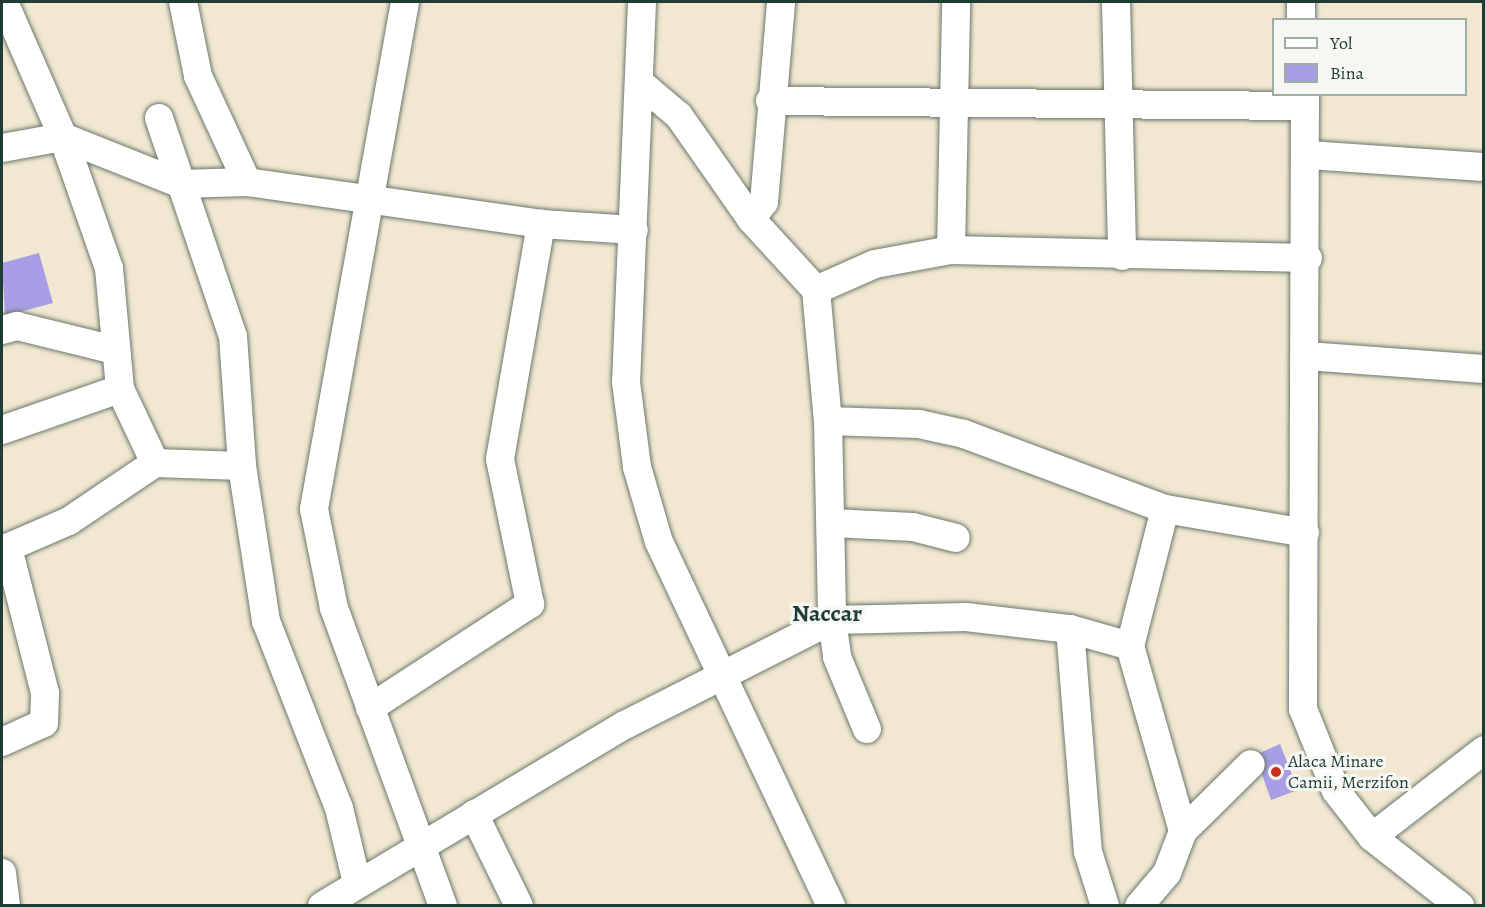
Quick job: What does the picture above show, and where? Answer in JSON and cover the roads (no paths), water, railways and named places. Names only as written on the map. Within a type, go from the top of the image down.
[{"type":"street","points":[[4,2],[63,137],[109,268],[120,388],[155,463]]},
{"type":"street","points":[[183,2],[198,76],[247,182]]},
{"type":"street","points":[[405,2],[368,196],[314,509],[334,608],[419,847],[443,906]]},
{"type":"street","points":[[642,2],[627,382],[637,467],[659,542],[725,672],[831,906]]},
{"type":"street","points":[[750,219],[764,202],[770,101],[781,2]]},
{"type":"street","points":[[951,250],[956,2]]},
{"type":"street","points":[[1116,2],[1122,256]]},
{"type":"street","points":[[1301,2],[1301,18]]},
{"type":"street","points":[[640,82],[679,116],[750,219],[816,290],[828,421],[832,523],[832,620],[837,657],[867,729]]},
{"type":"street","points":[[770,101],[1118,103],[1305,100],[1308,155],[1308,258],[1303,709],[1336,791],[1372,837],[1460,906]]},
{"type":"street","points":[[159,118],[233,336],[242,466],[266,621],[339,808],[357,883]]},
{"type":"street","points":[[2,148],[63,137],[181,184],[247,182],[368,196],[541,224],[634,230]]},
{"type":"street","points":[[1308,155],[1484,167]]},
{"type":"street","points":[[370,708],[530,604],[500,459],[541,224]]},
{"type":"street","points":[[816,290],[875,264],[951,250],[1122,256],[1308,258]]},
{"type":"street","points":[[2,330],[18,326],[116,350]]},
{"type":"street","points":[[1307,356],[1484,369]]},
{"type":"street","points":[[2,430],[120,388]]},
{"type":"street","points":[[828,421],[919,424],[964,435],[1165,509],[1305,533]]},
{"type":"street","points":[[2,742],[44,723],[45,693],[5,549],[69,521],[155,463],[242,466]]},
{"type":"street","points":[[1165,509],[1130,646],[1183,831]]},
{"type":"street","points":[[832,523],[913,527],[956,538]]},
{"type":"street","points":[[330,903],[357,883],[474,814],[725,672],[832,620],[966,617],[1070,629],[1130,646]]},
{"type":"street","points":[[1070,629],[1088,852],[1105,906]]},
{"type":"street","points":[[1372,837],[1484,750]]},
{"type":"street","points":[[1139,906],[1167,873],[1183,831],[1251,764]]},
{"type":"street","points":[[474,814],[519,906]]},
{"type":"street","points":[[2,873],[6,906]]},
{"type":"place","name":"Alaca Minare Camii, Merzifon","points":[[1276,772]]},
{"type":"district","name":"Naccar","points":[[827,614]]}]
